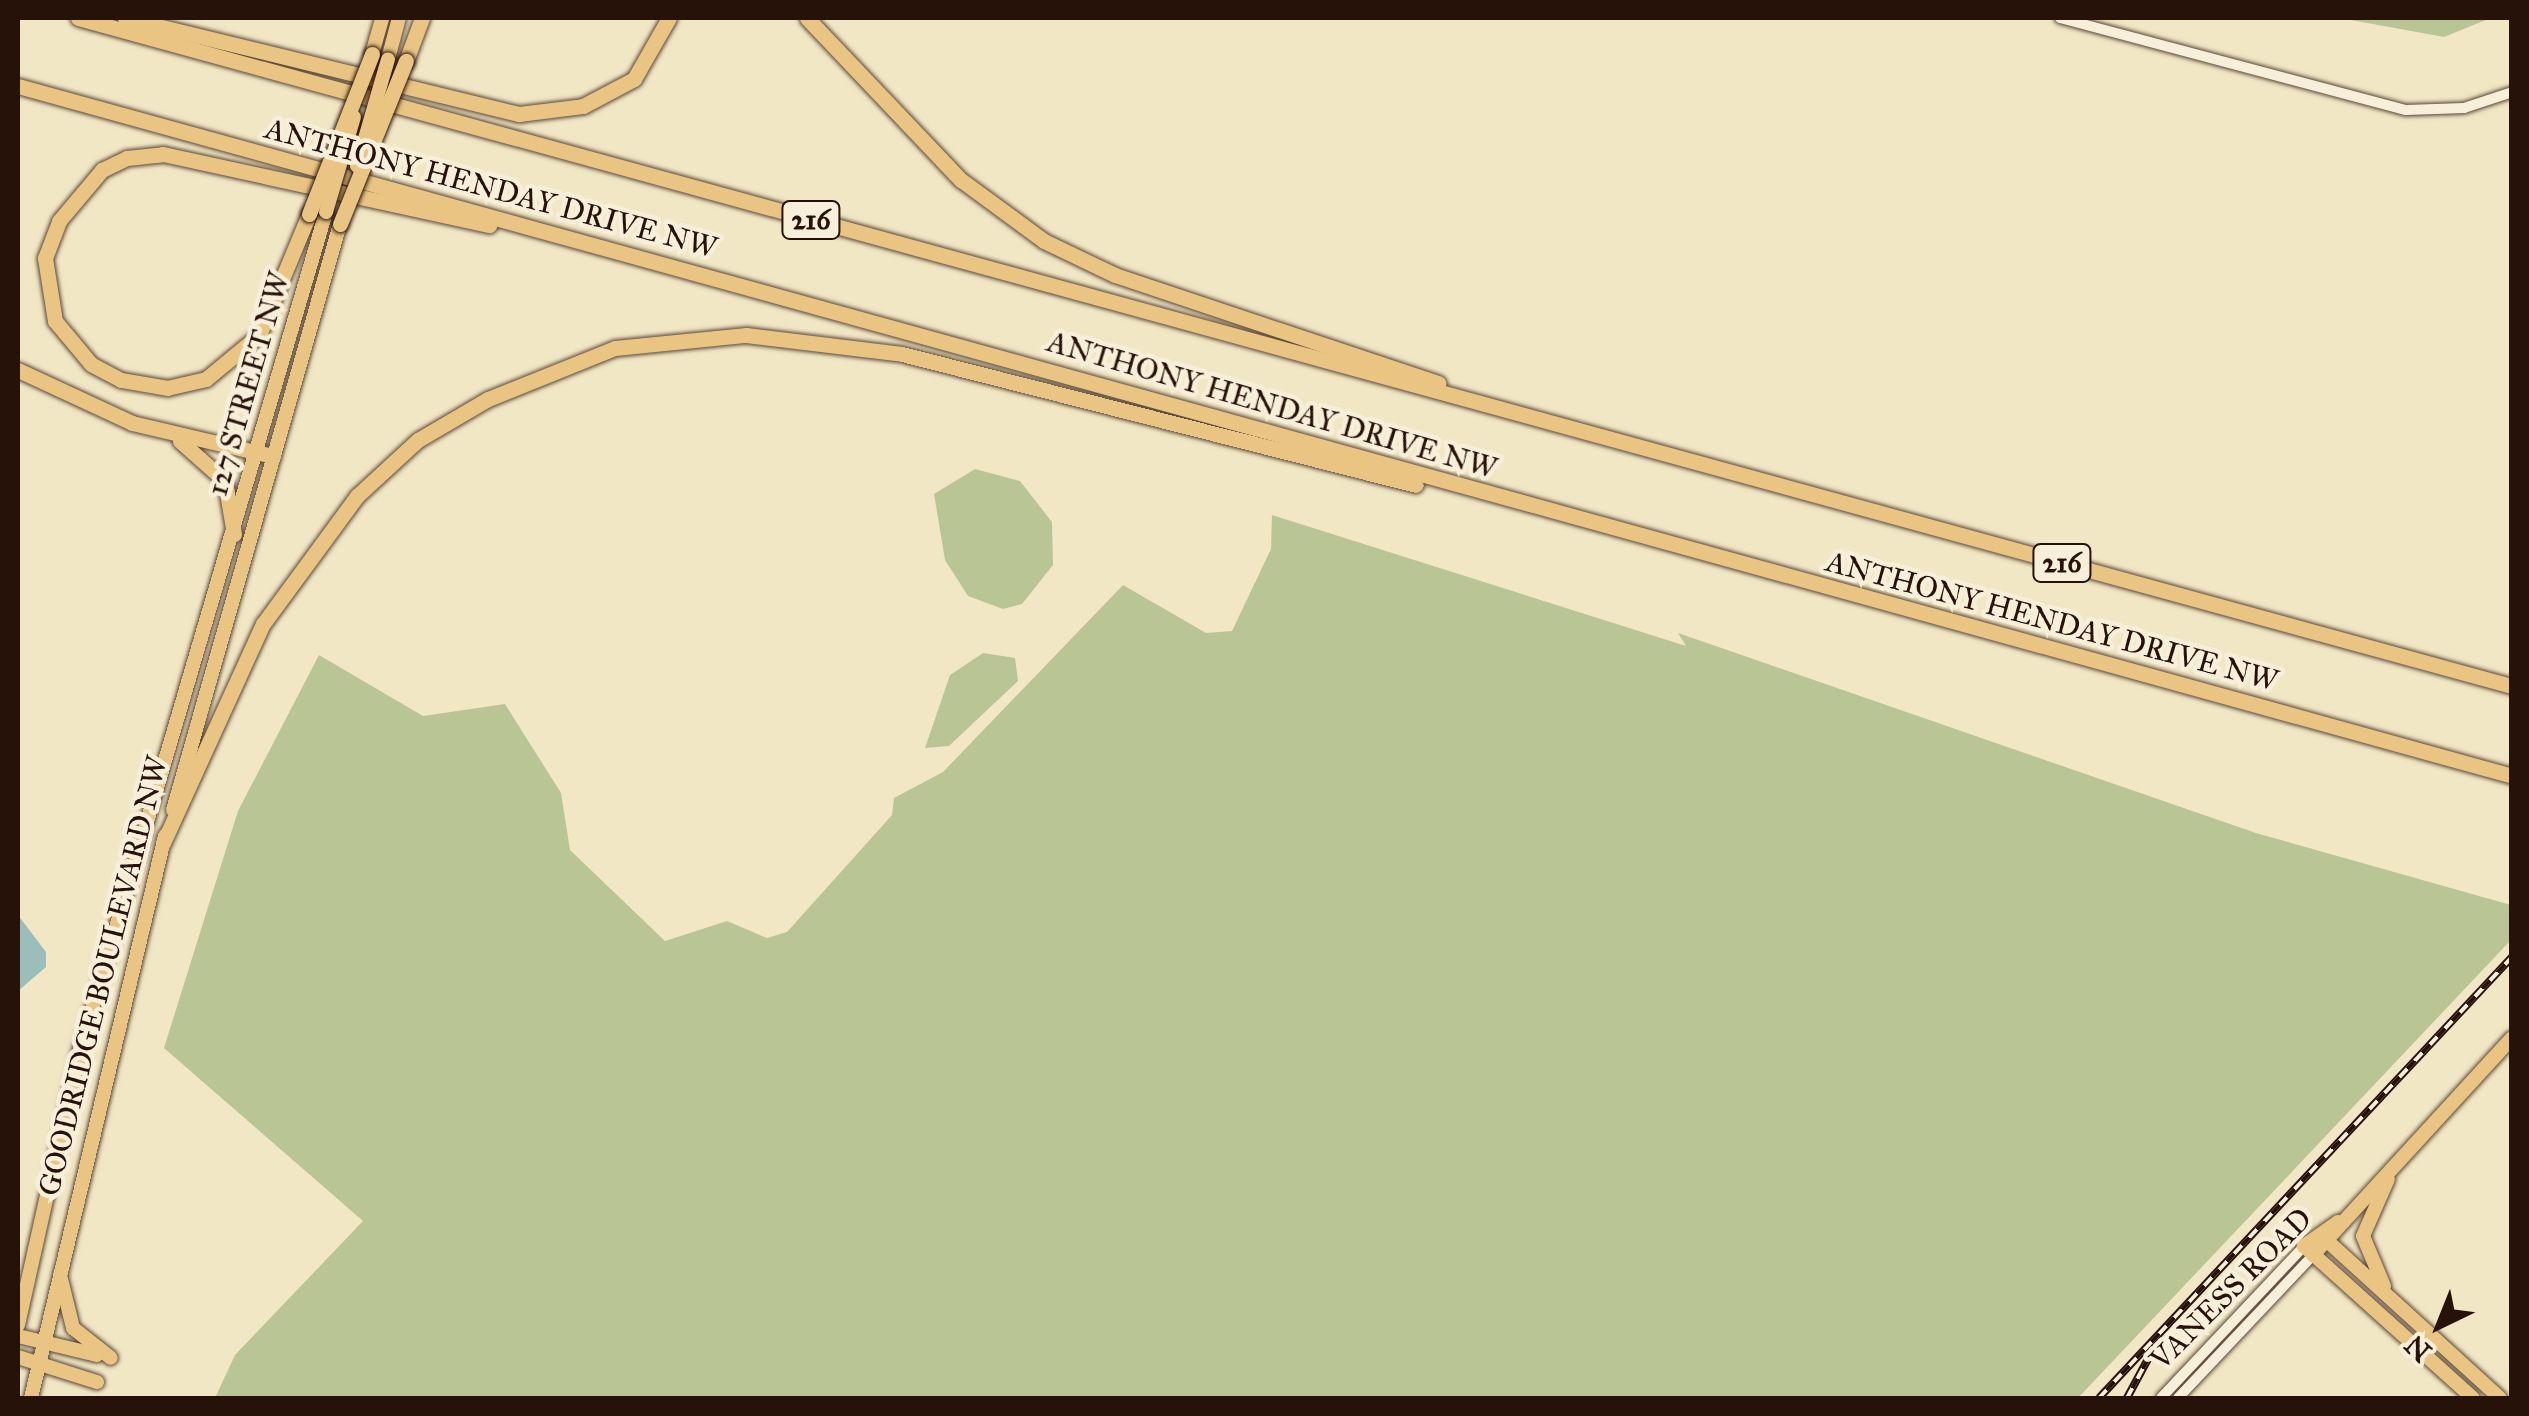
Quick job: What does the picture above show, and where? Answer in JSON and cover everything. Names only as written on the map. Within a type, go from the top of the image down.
[{"type":"highway","name":"ANTHONY HENDAY DRIVE NW","points":[[78,18],[2512,686]]},
{"type":"highway","points":[[125,18],[473,106],[553,114],[634,80],[668,18]]},
{"type":"highway","points":[[340,224],[422,18]]},
{"type":"highway","points":[[807,18],[961,180],[1044,241],[1115,276],[1545,422]]},
{"type":"highway","points":[[380,56],[317,213],[259,335],[206,379],[168,388],[120,380],[91,364],[55,321],[45,258],[59,221],[102,170],[127,158],[162,154],[645,259]]},
{"type":"highway","name":"ANTHONY HENDAY DRIVE NW","points":[[18,86],[2512,776]]},
{"type":"highway","points":[[163,843],[263,624],[357,496],[418,440],[464,413],[616,348],[746,335],[902,354],[1418,485],[1499,498]]},
{"type":"highway","points":[[18,370],[90,408],[172,435],[265,457]]},
{"type":"highway","points":[[172,435],[224,481],[234,534]]},
{"type":"main road","name":"127 STREET NW","points":[[167,766],[234,534],[265,457],[340,224],[380,56],[382,18]]},
{"type":"main road","name":"127 STREET NW","points":[[380,56],[399,18]]},
{"type":"main road","name":"127 STREET NW","points":[[191,743],[265,457],[317,213]]},
{"type":"main road","name":"GOODRIDGE BOULEVARD NW","points":[[31,1398],[35,1362],[58,1266],[191,743]]},
{"type":"main road","name":"GOODRIDGE BOULEVARD NW","points":[[18,1325],[48,1173],[167,766]]},
{"type":"main road","name":"VANESS ROAD","points":[[2309,1250],[2507,1042],[2512,1024]]},
{"type":"main road","points":[[2392,1299],[2365,1249],[2364,1222],[2409,1147]]},
{"type":"main road","points":[[18,1276],[48,1173]]},
{"type":"main road","points":[[2322,1236],[2500,1398]]},
{"type":"main road","points":[[2309,1250],[2472,1398]]},
{"type":"main road","points":[[18,1336],[114,1359],[73,1328],[58,1266]]},
{"type":"main road","points":[[18,1356],[98,1382]]},
{"type":"street","points":[[2062,18],[2406,110],[2464,108],[2512,92]]},
{"type":"street","name":"VANESS ROAD","points":[[2161,1398],[2309,1250]]},
{"type":"street","name":"VANESS ROAD","points":[[2178,1398],[2309,1250]]},
{"type":"green space","points":[[2340,18],[2491,18],[2444,37]]},
{"type":"green space","points":[[975,469],[1020,481],[1052,522],[1053,565],[1022,604],[1003,609],[968,596],[945,560],[934,494]]},
{"type":"green space","points":[[1272,515],[1686,646],[1678,633],[2256,833],[2511,905],[2511,940],[2078,1398],[215,1398],[235,1355],[363,1221],[164,1048],[238,811],[319,655],[423,716],[505,704],[561,793],[570,850],[665,941],[727,921],[767,938],[787,932],[892,815],[894,798],[943,772],[1123,585],[1206,633],[1232,631],[1271,549]]},
{"type":"green space","points":[[983,653],[1015,658],[1018,681],[949,746],[925,748],[950,675]]},
{"type":"water","points":[[18,915],[46,952],[46,967],[18,991]]},
{"type":"railway","points":[[2099,1398],[2512,957]]},
{"type":"railway","points":[[2127,1398],[2148,1359]]}]
